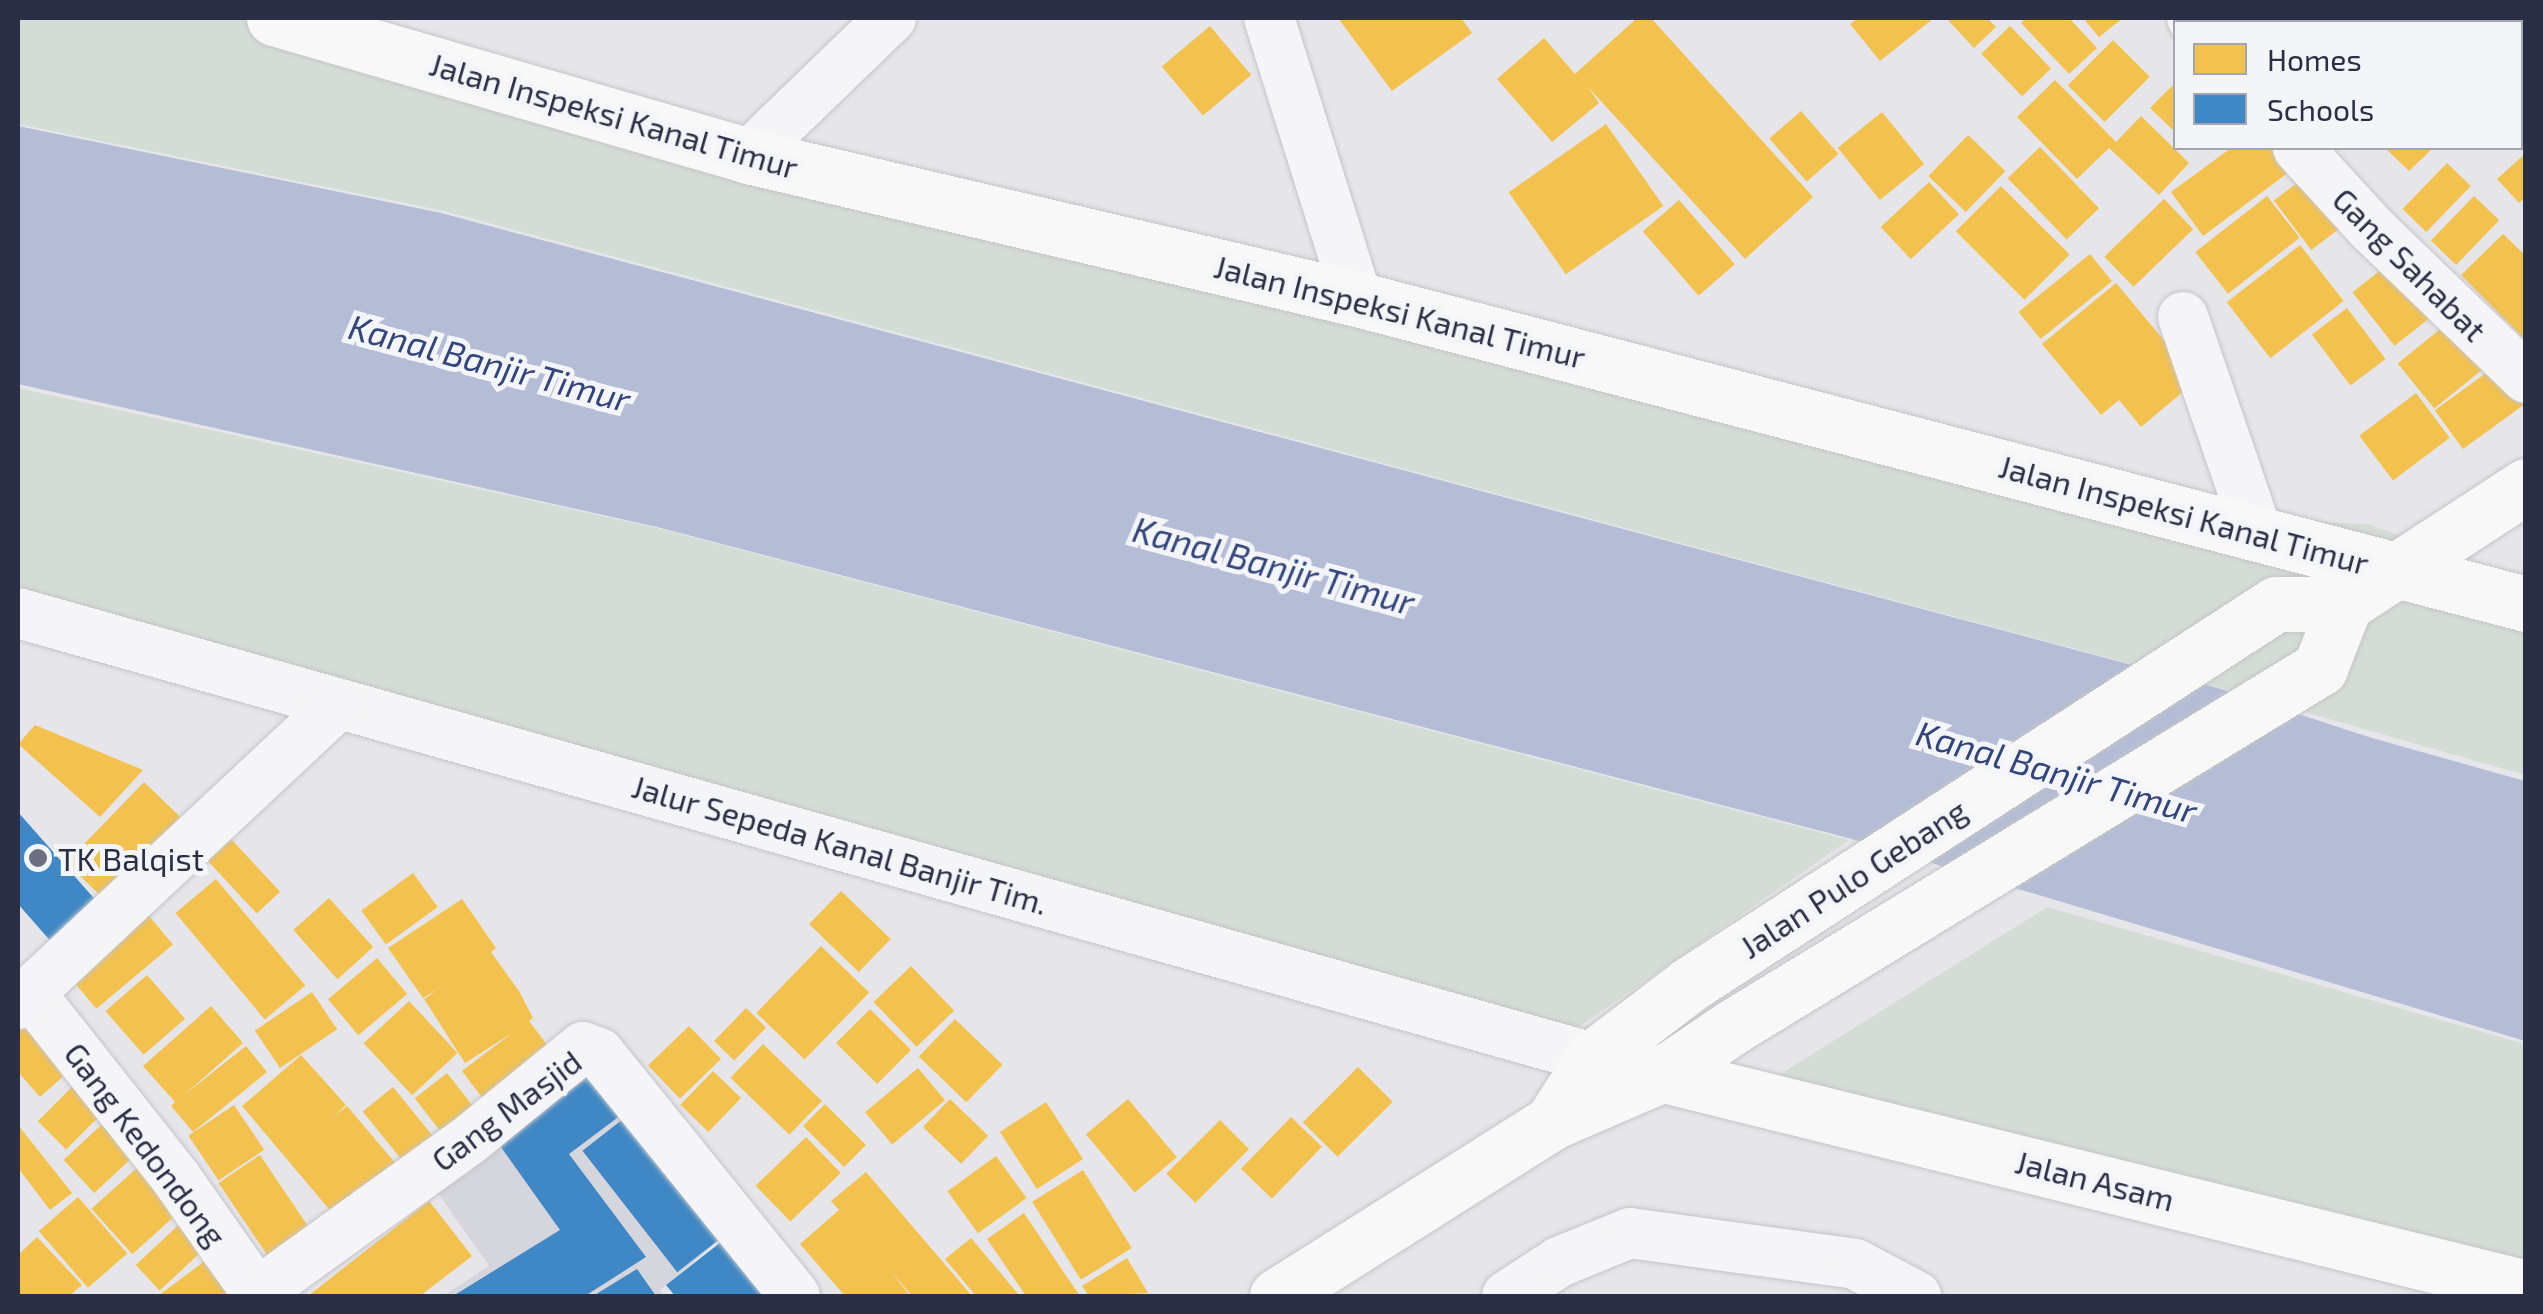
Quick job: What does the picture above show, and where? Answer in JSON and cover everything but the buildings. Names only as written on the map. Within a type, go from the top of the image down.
[{"type":"street","name":"Jalan Inspeksi Kanal Timur","points":[[274,18],[748,156],[1357,299],[2526,604]]},
{"type":"street","points":[[1268,18],[1357,299]]},
{"type":"street","points":[[748,156],[885,19]]},
{"type":"street","name":"Gang Sahabat","points":[[2300,150],[2373,230],[2526,378]]},
{"type":"street","points":[[2183,317],[2257,532]]},
{"type":"street","points":[[2345,604],[2516,500]]},
{"type":"street","name":"Jalan Pulo Gebang","points":[[1278,1296],[1552,1122],[1663,1074],[1734,1026],[2320,668],[2345,604],[2276,604],[1690,984],[1593,1058],[1552,1122]]},
{"type":"street","name":"Jalur Sepeda Kanal Banjir Tim.","points":[[18,613],[1593,1058],[1663,1074]]},
{"type":"street","points":[[24,998],[339,704]]},
{"type":"street","name":"Gang Kedondong","points":[[24,998],[176,1178],[258,1295]]},
{"type":"street","name":"Gang Masjid","points":[[258,1295],[468,1140],[584,1047],[599,1053],[796,1296]]},
{"type":"street","name":"Jalan Asam","points":[[1663,1074],[2526,1288]]},
{"type":"street","points":[[1507,1296],[1560,1262],[1630,1234],[1855,1264],[1916,1296]]},
{"type":"shaded area","points":[[18,18],[276,18],[2227,518],[2368,524],[2525,581],[2525,775],[2217,687],[444,211],[18,124]]},
{"type":"shaded area","points":[[18,388],[653,527],[1849,840],[1573,1031],[18,613]]},
{"type":"shaded area","points":[[2047,907],[2525,1044],[2525,1288],[1771,1080]]},
{"type":"shaded area","points":[[600,1061],[735,1227],[660,1290],[664,1296],[443,1296],[489,1266],[436,1190]]},
{"type":"water","name":"Kanal Banjir Timur","points":[[18,126],[441,213],[2218,688],[2372,738],[2525,781],[2525,1041],[1852,839],[657,527],[18,384]]},
{"type":"place","name":"TK Balqist","points":[[38,858]]}]
